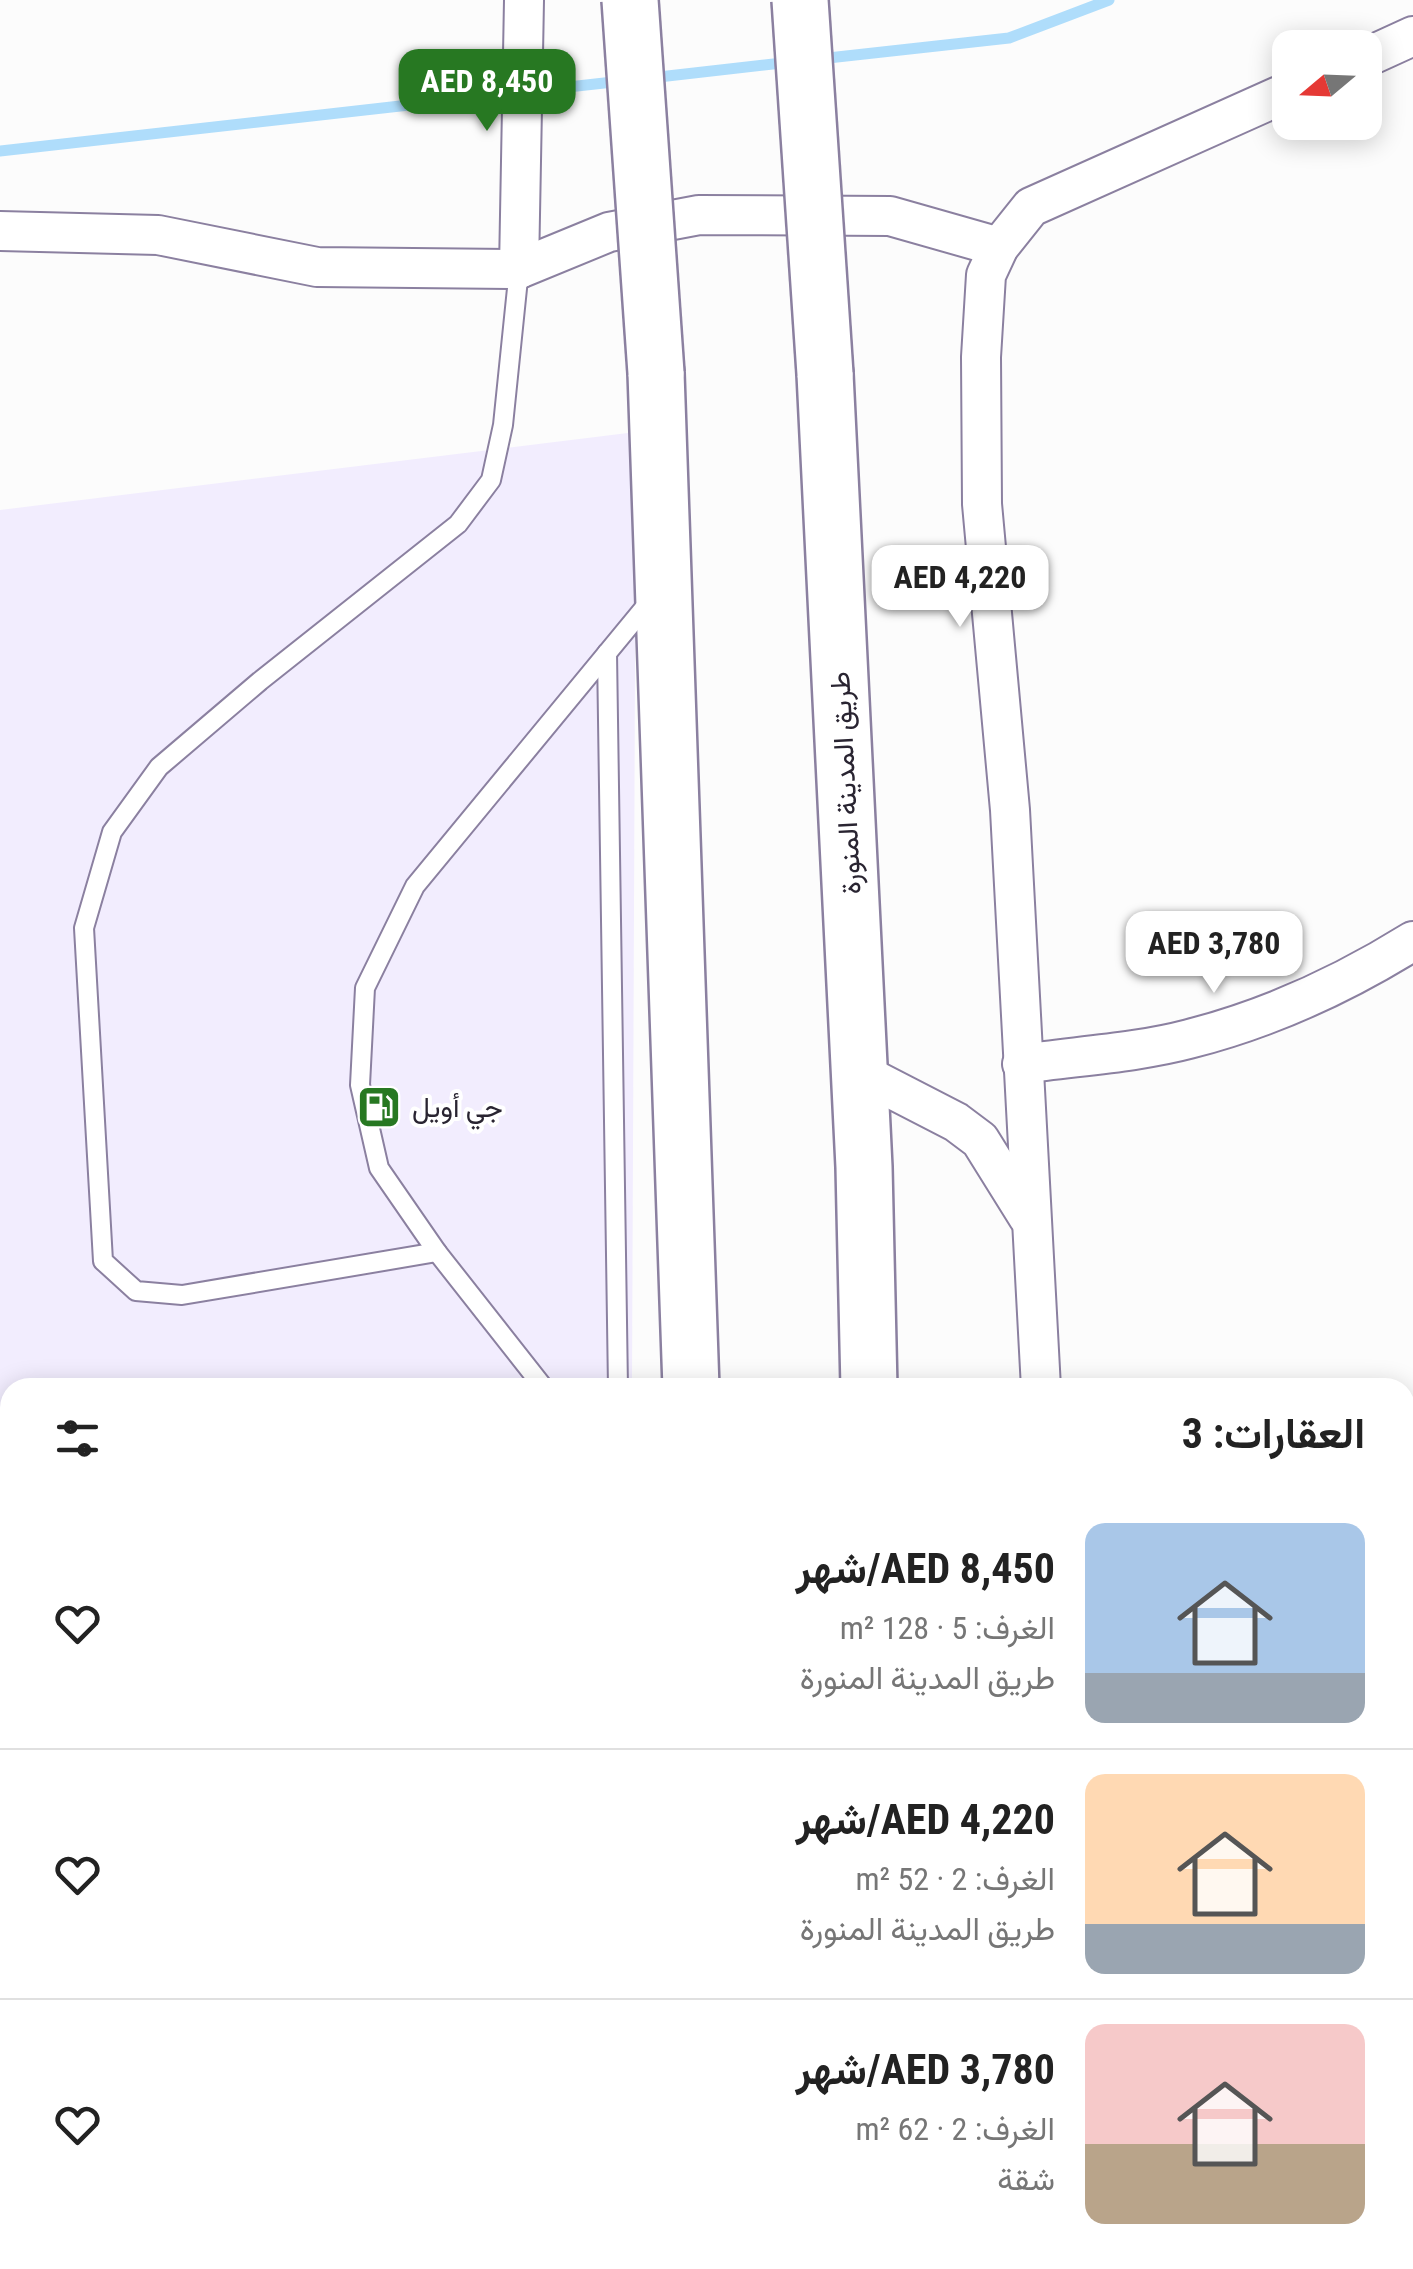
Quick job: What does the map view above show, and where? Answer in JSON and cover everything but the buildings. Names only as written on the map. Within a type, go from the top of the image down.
[{"type":"highway","points":[[630,0],[656,373],[692,1378]]},
{"type":"highway","name":"طريق المدينة المنورة","points":[[800,0],[825,374],[859,1072],[869,1378]]},
{"type":"street","points":[[519,269],[524,0]]},
{"type":"street","points":[[1382,50],[1413,36]]},
{"type":"street","points":[[1040,1378],[1010,810],[982,504],[986,275],[998,246],[1032,206],[1272,99]]},
{"type":"street","points":[[0,230],[158,235],[317,267],[519,269],[609,232],[699,215],[890,216],[998,246]]},
{"type":"street","points":[[1022,1064],[1187,1040],[1276,1011],[1377,963],[1413,940]]},
{"type":"street","points":[[859,1072],[956,1122],[980,1140],[1032,1224]]},
{"type":"lane","points":[[436,1252],[182,1295],[136,1292],[103,1261],[84,928],[112,832],[159,767],[260,681],[458,524],[491,480],[503,425],[519,269]]},
{"type":"lane","points":[[536,1378],[436,1252],[379,1168],[360,1085],[365,988],[414,886],[663,585]]},
{"type":"lane","points":[[607,653],[618,1378]]},
{"type":"shaded area","points":[[636,432],[632,1378],[0,1378],[0,510]]},
{"type":"waterway","points":[[819,59],[1009,38],[1109,0]]},
{"type":"waterway","points":[[650,78],[791,62]]},
{"type":"waterway","points":[[0,151],[622,81]]},
{"type":"place","name":"جي أويل","points":[[379,1107]]}]
